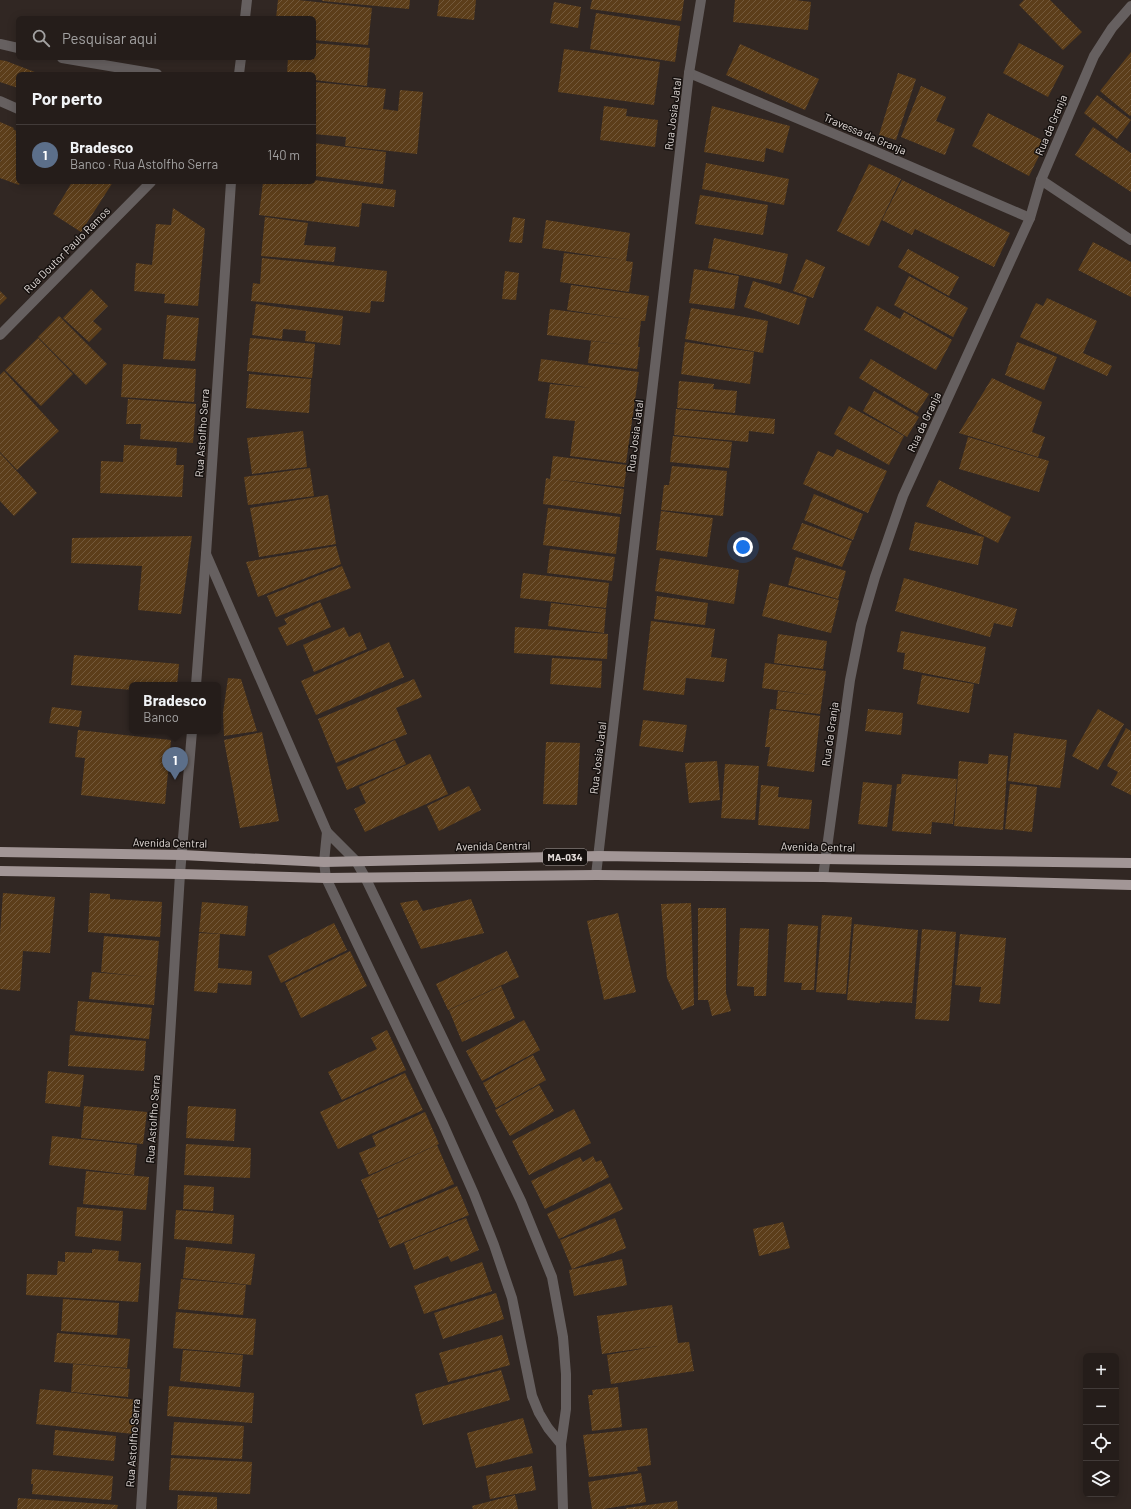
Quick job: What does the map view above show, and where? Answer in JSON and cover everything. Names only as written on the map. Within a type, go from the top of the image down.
[{"type":"main road","name":"Avenida Central","points":[[0,852],[182,854],[324,862],[599,856],[1131,863]]},
{"type":"main road","name":"MA-034","points":[[0,871],[326,878],[596,875],[822,877],[1131,885]]},
{"type":"street","points":[[245,16],[247,0]]},
{"type":"street","name":"Rua Josia Jatal","points":[[596,875],[689,73],[701,0]]},
{"type":"street","name":"Rua da Granja","points":[[822,877],[850,680],[861,625],[875,577],[904,496],[1030,218],[1041,180],[1094,56],[1112,28],[1131,6]]},
{"type":"street","points":[[0,44],[16,48]]},
{"type":"street","points":[[74,60],[144,72]]},
{"type":"street","points":[[239,72],[241,60]]},
{"type":"street","name":"Travessa da Granja","points":[[689,73],[871,149],[1030,218]]},
{"type":"street","points":[[0,101],[16,108]]},
{"type":"street","points":[[1041,180],[1131,240]]},
{"type":"street","name":"Rua Doutor Paulo Ramos","points":[[0,335],[149,184]]},
{"type":"street","name":"Rua Astolfho Serra","points":[[196,682],[231,184]]},
{"type":"street","points":[[206,554],[327,832],[356,861],[365,877],[521,1201],[552,1277],[563,1337],[566,1374],[566,1408],[561,1444],[563,1509]]},
{"type":"street","name":"Rua Astolfho Serra","points":[[141,1509],[180,874],[192,734]]},
{"type":"street","points":[[327,832],[324,862],[326,878],[443,1124],[474,1194],[494,1245],[512,1298],[532,1396],[548,1428],[561,1444]]},
{"type":"building","points":[[278,0],[298,0],[372,8],[368,45],[316,40],[316,16],[276,16]]},
{"type":"building","points":[[322,0],[410,0],[409,9]]},
{"type":"building","points":[[439,0],[476,0],[474,20],[437,16]]},
{"type":"building","points":[[592,0],[684,0],[681,21],[590,9]]},
{"type":"building","points":[[735,0],[796,0],[811,2],[808,30],[733,22]]},
{"type":"building","points":[[1024,0],[1050,0],[1082,32],[1063,50],[1019,5]]},
{"type":"building","points":[[554,2],[581,7],[578,28],[550,23]]},
{"type":"building","points":[[596,13],[680,26],[675,62],[590,49]]},
{"type":"building","points":[[316,43],[370,48],[367,86],[316,80],[316,72],[287,72],[288,60],[316,60]]},
{"type":"building","points":[[1019,43],[1064,66],[1048,97],[1003,73]]},
{"type":"building","points":[[740,44],[819,79],[805,110],[726,75]]},
{"type":"building","points":[[564,49],[660,62],[654,105],[558,92]]},
{"type":"building","points":[[1131,52],[1131,115],[1130,116],[1100,91]]},
{"type":"building","points":[[0,60],[35,72],[16,72],[16,87],[0,82]]},
{"type":"building","points":[[898,73],[916,79],[896,140],[879,135]]},
{"type":"building","points":[[316,82],[386,89],[383,109],[398,111],[400,90],[423,92],[417,154],[345,146],[346,137],[316,134]]},
{"type":"building","points":[[921,86],[946,97],[936,121],[955,129],[945,155],[901,137]]},
{"type":"building","points":[[1097,95],[1131,120],[1117,139],[1084,113]]},
{"type":"building","points":[[604,106],[627,109],[626,116],[658,120],[655,147],[600,140]]},
{"type":"building","points":[[712,106],[790,126],[783,153],[766,148],[764,162],[704,152]]},
{"type":"building","points":[[988,113],[1046,142],[1029,176],[972,146]]},
{"type":"building","points":[[0,122],[14,128],[13,129],[16,131],[16,184],[0,178],[0,162],[2,157],[0,161]]},
{"type":"building","points":[[1093,127],[1131,153],[1131,192],[1075,155]]},
{"type":"building","points":[[316,143],[386,152],[383,184],[316,176]]},
{"type":"building","points":[[706,163],[789,179],[784,205],[702,189]]},
{"type":"building","points":[[869,164],[901,179],[869,246],[837,231]]},
{"type":"building","points":[[316,180],[396,190],[394,207],[362,203],[359,227],[259,215],[263,184],[316,184]]},
{"type":"building","points":[[902,180],[1010,233],[994,267],[915,229],[912,235],[882,220]]},
{"type":"building","points":[[71,184],[112,184],[81,232],[53,214]]},
{"type":"building","points":[[700,195],[768,205],[763,235],[695,224]]},
{"type":"building","points":[[173,208],[205,229],[198,306],[164,303],[165,294],[134,291],[136,263],[152,265],[156,224],[171,225]]},
{"type":"building","points":[[265,217],[308,223],[304,245],[336,247],[334,262],[261,256]]},
{"type":"building","points":[[513,217],[525,219],[522,243],[509,242]]},
{"type":"building","points":[[546,220],[630,233],[626,261],[633,262],[629,292],[560,282],[564,253],[624,260],[542,248]]},
{"type":"building","points":[[714,238],[788,254],[781,284],[708,268]]},
{"type":"building","points":[[1093,242],[1131,262],[1131,297],[1078,270]]},
{"type":"building","points":[[908,249],[959,277],[949,296],[898,267]]},
{"type":"building","points":[[262,258],[387,271],[384,302],[371,301],[370,313],[251,301],[253,283],[260,284]]},
{"type":"building","points":[[806,259],[825,267],[813,298],[793,291]]},
{"type":"building","points":[[694,269],[739,276],[734,309],[689,303]]},
{"type":"building","points":[[505,271],[519,273],[516,300],[502,299]]},
{"type":"building","points":[[909,276],[968,308],[953,337],[894,305]]},
{"type":"building","points":[[753,281],[807,298],[799,325],[744,307]]},
{"type":"building","points":[[571,285],[649,296],[645,321],[641,321],[637,369],[588,363],[591,341],[633,346],[547,335],[550,309],[634,320],[567,310]]},
{"type":"building","points":[[91,289],[108,306],[93,321],[102,329],[89,342],[63,318]]},
{"type":"building","points":[[0,291],[7,298],[0,305]]},
{"type":"building","points":[[1047,298],[1097,321],[1083,353],[1112,366],[1107,376],[1020,337],[1036,303],[1043,306]]},
{"type":"building","points":[[256,304],[343,316],[340,345],[305,341],[306,331],[283,329],[282,339],[252,335]]},
{"type":"building","points":[[877,306],[900,319],[904,312],[952,340],[936,370],[864,330]]},
{"type":"building","points":[[691,308],[768,321],[763,353],[685,339]]},
{"type":"building","points":[[167,315],[199,318],[195,361],[163,359]]},
{"type":"building","points":[[59,316],[107,364],[86,385],[38,337]]},
{"type":"building","points":[[38,338],[73,374],[41,406],[5,370]]},
{"type":"building","points":[[250,338],[315,344],[312,378],[247,371]]},
{"type":"building","points":[[685,342],[754,352],[750,384],[681,374]]},
{"type":"building","points":[[1017,342],[1057,357],[1044,390],[1005,375]]},
{"type":"building","points":[[541,359],[639,372],[626,463],[570,456],[575,421],[545,418],[550,384],[591,388],[538,381]]},
{"type":"building","points":[[871,359],[929,394],[917,413],[859,378]]},
{"type":"building","points":[[123,364],[196,369],[194,402],[121,397]]},
{"type":"building","points":[[4,371],[59,431],[17,470],[0,452],[0,375]]},
{"type":"building","points":[[249,374],[311,379],[309,413],[246,408]]},
{"type":"building","points":[[992,378],[1042,402],[1032,432],[1045,437],[1038,457],[959,433]]},
{"type":"building","points":[[679,381],[714,384],[713,389],[737,391],[735,413],[677,408]]},
{"type":"building","points":[[874,391],[919,417],[907,437],[863,411]]},
{"type":"building","points":[[128,399],[196,404],[193,443],[140,439],[141,424],[126,424]]},
{"type":"building","points":[[849,406],[904,436],[889,465],[834,434]]},
{"type":"building","points":[[676,409],[775,419],[774,434],[749,431],[748,442],[674,435]]},
{"type":"building","points":[[303,431],[307,467],[252,474],[247,438]]},
{"type":"building","points":[[673,436],[732,442],[729,468],[670,462]]},
{"type":"building","points":[[968,437],[1049,461],[1039,492],[959,469]]},
{"type":"building","points":[[124,445],[177,448],[176,465],[184,465],[182,497],[100,493],[101,461],[123,462]]},
{"type":"building","points":[[837,449],[887,471],[868,513],[803,484],[818,451],[833,457]]},
{"type":"building","points":[[0,453],[37,493],[14,516],[0,501]]},
{"type":"building","points":[[553,456],[627,465],[624,487],[553,479],[624,489],[621,514],[543,504],[546,478],[550,479]]},
{"type":"building","points":[[672,466],[727,471],[723,516],[661,510],[664,485],[669,485]]},
{"type":"building","points":[[310,468],[314,496],[248,505],[244,477]]},
{"type":"building","points":[[939,480],[1011,517],[998,543],[926,506]]},
{"type":"building","points":[[814,494],[863,514],[853,540],[804,520]]},
{"type":"building","points":[[328,495],[336,544],[259,557],[250,508]]},
{"type":"building","points":[[548,508],[620,517],[616,554],[543,545]]},
{"type":"building","points":[[661,511],[713,518],[707,557],[656,550]]},
{"type":"building","points":[[915,522],[984,537],[978,565],[909,550]]},
{"type":"building","points":[[802,523],[852,541],[842,567],[792,549]]},
{"type":"building","points":[[192,536],[181,614],[138,610],[142,566],[71,563],[72,538]]},
{"type":"building","points":[[336,546],[341,564],[258,597],[246,562]]},
{"type":"building","points":[[550,549],[615,557],[612,581],[547,573]]},
{"type":"building","points":[[796,557],[846,571],[838,599],[788,585]]},
{"type":"building","points":[[660,558],[739,570],[734,604],[655,591]]},
{"type":"building","points":[[342,566],[351,588],[276,617],[267,596]]},
{"type":"building","points":[[523,573],[609,583],[606,608],[520,598]]},
{"type":"building","points":[[904,578],[1017,609],[1012,627],[994,623],[990,637],[895,611]]},
{"type":"building","points":[[770,583],[839,600],[831,633],[762,616]]},
{"type":"building","points":[[657,596],[708,603],[705,625],[654,619]]},
{"type":"building","points":[[320,602],[331,627],[287,646],[278,628],[287,624],[284,619]]},
{"type":"building","points":[[551,603],[606,609],[604,633],[548,626]]},
{"type":"building","points":[[651,621],[715,629],[711,657],[727,659],[724,682],[686,678],[684,695],[643,690]]},
{"type":"building","points":[[344,627],[349,637],[360,632],[367,649],[314,672],[303,645]]},
{"type":"building","points":[[515,627],[608,634],[607,659],[514,653]]},
{"type":"building","points":[[901,631],[986,647],[979,684],[903,669],[905,653],[897,652]]},
{"type":"building","points":[[778,634],[827,641],[823,669],[774,663]]},
{"type":"building","points":[[389,642],[404,677],[316,715],[301,681]]},
{"type":"building","points":[[74,655],[179,664],[177,682],[129,682],[129,690],[71,685]]},
{"type":"building","points":[[552,658],[602,661],[601,688],[550,684]]},
{"type":"building","points":[[765,663],[826,671],[820,714],[776,709],[778,691],[818,696],[762,688]]},
{"type":"building","points":[[922,675],[974,684],[969,713],[917,704]]},
{"type":"building","points":[[228,678],[241,679],[257,731],[224,736],[223,713]]},
{"type":"building","points":[[414,679],[422,697],[396,708],[407,734],[336,763],[318,719]]},
{"type":"building","points":[[52,707],[82,711],[79,727],[49,723]]},
{"type":"building","points":[[770,709],[820,716],[814,772],[767,766],[770,747],[765,747]]},
{"type":"building","points":[[868,709],[903,713],[901,735],[865,731]]},
{"type":"building","points":[[1098,709],[1124,724],[1098,770],[1072,756]]},
{"type":"building","points":[[643,720],[687,725],[683,752],[639,746]]},
{"type":"building","points":[[1126,728],[1131,731],[1131,795],[1111,785],[1118,772],[1107,766]]},
{"type":"building","points":[[78,730],[171,740],[165,804],[81,795],[85,758],[75,757]]},
{"type":"building","points":[[262,732],[279,821],[240,828],[224,740]]},
{"type":"building","points":[[1014,733],[1067,740],[1060,788],[1008,781]]},
{"type":"building","points":[[395,740],[406,764],[347,790],[337,767]]},
{"type":"building","points":[[546,742],[580,743],[577,805],[543,804]]},
{"type":"building","points":[[430,754],[448,794],[365,832],[354,809],[366,803],[359,787]]},
{"type":"building","points":[[989,754],[1008,756],[1003,830],[954,826],[959,761],[988,764]]},
{"type":"building","points":[[717,761],[720,800],[689,803],[685,763]]},
{"type":"building","points":[[725,764],[759,766],[755,820],[721,818]]},
{"type":"building","points":[[902,774],[957,779],[953,824],[932,822],[931,834],[892,831],[897,784],[901,784]]},
{"type":"building","points":[[863,782],[892,785],[887,827],[858,824]]},
{"type":"building","points":[[1010,784],[1037,787],[1032,832],[1005,829]]},
{"type":"building","points":[[761,785],[779,787],[778,797],[812,800],[809,829],[758,825]]},
{"type":"building","points":[[469,786],[481,810],[439,831],[427,806]]},
{"type":"building","points":[[3,893],[55,897],[50,953],[23,951],[20,991],[0,989],[0,934]]},
{"type":"building","points":[[90,893],[110,894],[110,899],[162,902],[160,937],[88,932]]},
{"type":"building","points":[[471,899],[484,933],[421,949],[400,903],[417,900],[423,911]]},
{"type":"building","points":[[202,902],[248,906],[245,936],[199,932]]},
{"type":"building","points":[[691,903],[694,1005],[682,1010],[667,978],[661,904]]},
{"type":"building","points":[[698,908],[726,908],[726,993],[731,1011],[712,1016],[708,1000],[698,1000]]},
{"type":"building","points":[[618,913],[636,992],[604,1000],[587,921]]},
{"type":"building","points":[[822,915],[852,917],[846,994],[816,992]]},
{"type":"building","points":[[334,923],[347,950],[281,983],[268,956]]},
{"type":"building","points":[[788,924],[818,926],[814,990],[801,990],[802,983],[784,982]]},
{"type":"building","points":[[854,924],[918,930],[912,1003],[880,1001],[880,1003],[847,1000]]},
{"type":"building","points":[[740,928],[769,929],[766,996],[754,996],[754,987],[737,986]]},
{"type":"building","points":[[922,929],[956,932],[949,1021],[915,1019]]},
{"type":"building","points":[[199,933],[220,934],[218,968],[252,971],[251,985],[218,983],[217,993],[194,991]]},
{"type":"building","points":[[960,934],[1006,938],[1000,1004],[979,1002],[981,987],[955,985]]},
{"type":"building","points":[[104,936],[159,941],[154,1005],[89,999],[92,972],[148,977],[101,972]]},
{"type":"building","points":[[350,951],[367,986],[301,1018],[285,983]]},
{"type":"building","points":[[507,951],[519,977],[448,1010],[436,984]]},
{"type":"building","points":[[501,986],[515,1018],[462,1042],[449,1010]]},
{"type":"building","points":[[78,1001],[152,1008],[149,1039],[75,1031]]},
{"type":"building","points":[[524,1020],[540,1050],[482,1081],[466,1051]]},
{"type":"building","points":[[387,1030],[406,1070],[342,1100],[328,1072],[377,1049],[371,1038]]},
{"type":"building","points":[[70,1035],[146,1041],[144,1071],[68,1066]]},
{"type":"building","points":[[533,1055],[546,1080],[496,1108],[483,1083]]},
{"type":"building","points":[[48,1071],[84,1075],[80,1107],[45,1103]]},
{"type":"building","points":[[405,1073],[423,1110],[338,1149],[320,1112]]},
{"type":"building","points":[[539,1085],[554,1111],[510,1136],[495,1110]]},
{"type":"building","points":[[84,1106],[147,1112],[143,1144],[81,1138]]},
{"type":"building","points":[[188,1106],[236,1109],[234,1141],[186,1138]]},
{"type":"building","points":[[574,1109],[591,1143],[529,1175],[512,1141]]},
{"type":"building","points":[[425,1112],[439,1144],[369,1175],[359,1153],[376,1146],[372,1136]]},
{"type":"building","points":[[52,1136],[137,1145],[134,1175],[49,1165]]},
{"type":"building","points":[[186,1144],[251,1148],[250,1178],[184,1175]]},
{"type":"building","points":[[437,1145],[454,1184],[378,1218],[361,1180]]},
{"type":"building","points":[[593,1156],[596,1162],[601,1160],[609,1177],[545,1209],[531,1181],[580,1157],[583,1162]]},
{"type":"building","points":[[86,1171],[149,1177],[146,1210],[83,1204]]},
{"type":"building","points":[[610,1183],[623,1209],[559,1239],[547,1214]]},
{"type":"building","points":[[184,1185],[214,1187],[213,1211],[183,1209]]},
{"type":"building","points":[[457,1186],[469,1215],[390,1248],[378,1220]]},
{"type":"building","points":[[77,1207],[123,1211],[121,1241],[75,1236]]},
{"type":"building","points":[[176,1210],[234,1215],[232,1244],[174,1239]]},
{"type":"building","points":[[466,1218],[479,1250],[451,1262],[448,1256],[414,1270],[404,1243]]},
{"type":"building","points":[[615,1218],[626,1248],[572,1269],[560,1240]]},
{"type":"building","points":[[783,1222],[790,1248],[759,1256],[753,1229]]},
{"type":"building","points":[[186,1247],[255,1254],[251,1285],[183,1278]]},
{"type":"building","points":[[92,1249],[119,1251],[118,1261],[141,1263],[138,1302],[26,1295],[27,1274],[57,1275],[58,1261],[65,1262],[65,1252],[92,1253]]},
{"type":"building","points":[[622,1259],[627,1285],[574,1296],[569,1270]]},
{"type":"building","points":[[482,1262],[492,1291],[424,1314],[414,1286]]},
{"type":"building","points":[[181,1279],[246,1285],[243,1315],[178,1309]]},
{"type":"building","points":[[496,1293],[504,1319],[443,1339],[434,1313]]},
{"type":"building","points":[[63,1299],[119,1303],[117,1335],[61,1331]]},
{"type":"building","points":[[672,1305],[678,1343],[689,1342],[694,1371],[611,1384],[607,1355],[658,1346],[602,1354],[597,1316]]},
{"type":"building","points":[[176,1312],[256,1319],[253,1355],[173,1348]]},
{"type":"building","points":[[57,1333],[130,1339],[127,1368],[54,1362]]},
{"type":"building","points":[[502,1335],[510,1365],[448,1382],[439,1353]]},
{"type":"building","points":[[183,1350],[243,1355],[240,1387],[180,1381]]},
{"type":"building","points":[[73,1364],[130,1369],[128,1397],[71,1392]]},
{"type":"building","points":[[501,1370],[510,1400],[423,1425],[415,1394]]},
{"type":"building","points":[[169,1386],[254,1393],[252,1423],[167,1416]]},
{"type":"building","points":[[618,1387],[622,1427],[592,1431],[588,1395],[593,1395],[592,1390]]},
{"type":"building","points":[[40,1389],[138,1400],[134,1434],[36,1424]]},
{"type":"building","points":[[523,1418],[533,1453],[476,1468],[467,1433]]},
{"type":"building","points":[[174,1422],[244,1426],[242,1459],[171,1455]]},
{"type":"building","points":[[647,1428],[651,1465],[637,1467],[638,1471],[589,1477],[583,1435]]},
{"type":"building","points":[[55,1430],[116,1436],[114,1461],[53,1455]]},
{"type":"building","points":[[171,1458],[252,1462],[250,1494],[169,1490]]},
{"type":"building","points":[[532,1466],[536,1490],[490,1499],[486,1476]]},
{"type":"building","points":[[32,1469],[113,1476],[111,1500],[32,1494]]},
{"type":"building","points":[[641,1473],[646,1502],[604,1509],[592,1509],[588,1482]]},
{"type":"building","points":[[178,1495],[217,1497],[217,1509],[177,1509]]},
{"type":"building","points":[[515,1495],[518,1509],[473,1509],[472,1506]]},
{"type":"building","points":[[18,1498],[118,1505],[117,1509],[17,1509]]},
{"type":"building","points":[[677,1501],[678,1509],[626,1509],[626,1508]]},
{"type":"place","name":"Bradesco","points":[[175,780]]}]
